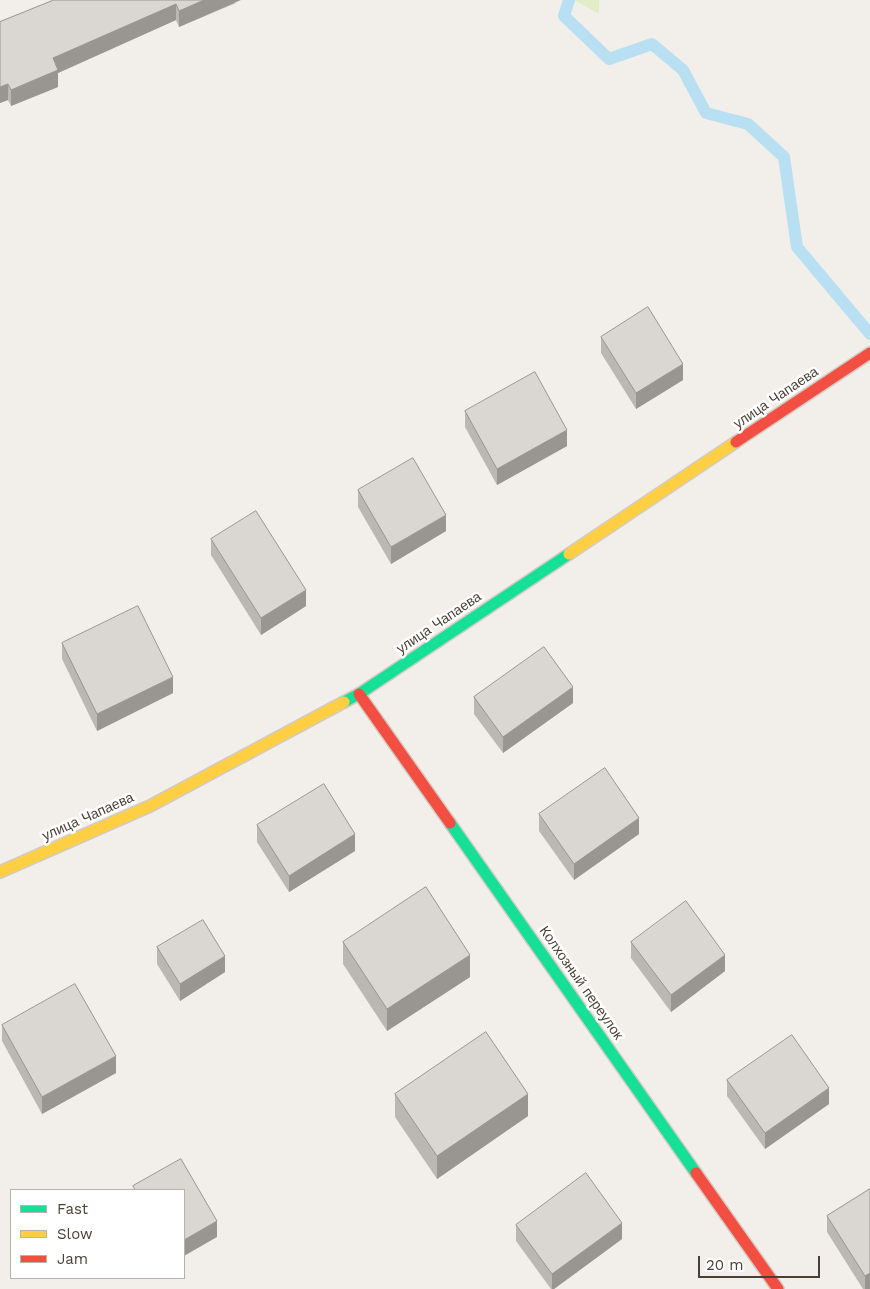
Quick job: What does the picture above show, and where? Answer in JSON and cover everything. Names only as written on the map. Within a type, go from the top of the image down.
[{"type":"street","name":"улица Чапаева","points":[[0,872],[150,806],[359,694],[870,354]]},
{"type":"street","name":"Колхозный переулок","points":[[359,694],[778,1289]]},
{"type":"green space","points":[[574,0],[599,0],[599,14]]},
{"type":"building","points":[[54,0],[204,0],[179,11],[176,4],[53,58],[58,70],[11,90],[8,84],[0,87],[0,22]]},
{"type":"building","points":[[648,307],[683,364],[636,393],[601,337]]},
{"type":"building","points":[[535,372],[567,430],[497,469],[465,411]]},
{"type":"building","points":[[413,458],[446,515],[391,547],[358,490]]},
{"type":"building","points":[[256,511],[306,590],[261,618],[211,539]]},
{"type":"building","points":[[138,606],[173,677],[97,714],[62,643]]},
{"type":"building","points":[[544,647],[573,687],[503,737],[474,697]]},
{"type":"building","points":[[605,768],[639,818],[574,864],[539,814]]},
{"type":"building","points":[[324,784],[355,834],[289,876],[257,825]]},
{"type":"building","points":[[426,887],[470,955],[387,1009],[343,942]]},
{"type":"building","points":[[686,901],[725,955],[671,995],[631,942]]},
{"type":"building","points":[[203,920],[225,956],[180,984],[157,947]]},
{"type":"building","points":[[75,984],[116,1056],[42,1097],[2,1025]]},
{"type":"building","points":[[486,1032],[528,1094],[437,1156],[395,1094]]},
{"type":"building","points":[[792,1035],[829,1088],[765,1133],[727,1080]]},
{"type":"building","points":[[181,1159],[217,1221],[185,1239],[185,1189],[134,1189],[133,1186]]},
{"type":"building","points":[[586,1173],[622,1223],[552,1274],[516,1225]]},
{"type":"building","points":[[870,1189],[870,1273],[865,1276],[827,1216]]},
{"type":"waterway","points":[[569,0],[564,16],[609,59],[652,44],[683,70],[706,113],[748,124],[784,157],[797,247],[870,334]]},
{"type":"traffic: fast","points":[[344,702],[359,694],[569,554]]},
{"type":"traffic: fast","points":[[450,823],[696,1173]]},
{"type":"traffic: slow","points":[[569,554],[736,442]]},
{"type":"traffic: slow","points":[[0,872],[150,806],[344,702]]},
{"type":"traffic: jam","points":[[736,442],[870,353]]},
{"type":"traffic: jam","points":[[359,694],[450,823]]},
{"type":"traffic: jam","points":[[696,1173],[778,1289]]}]
